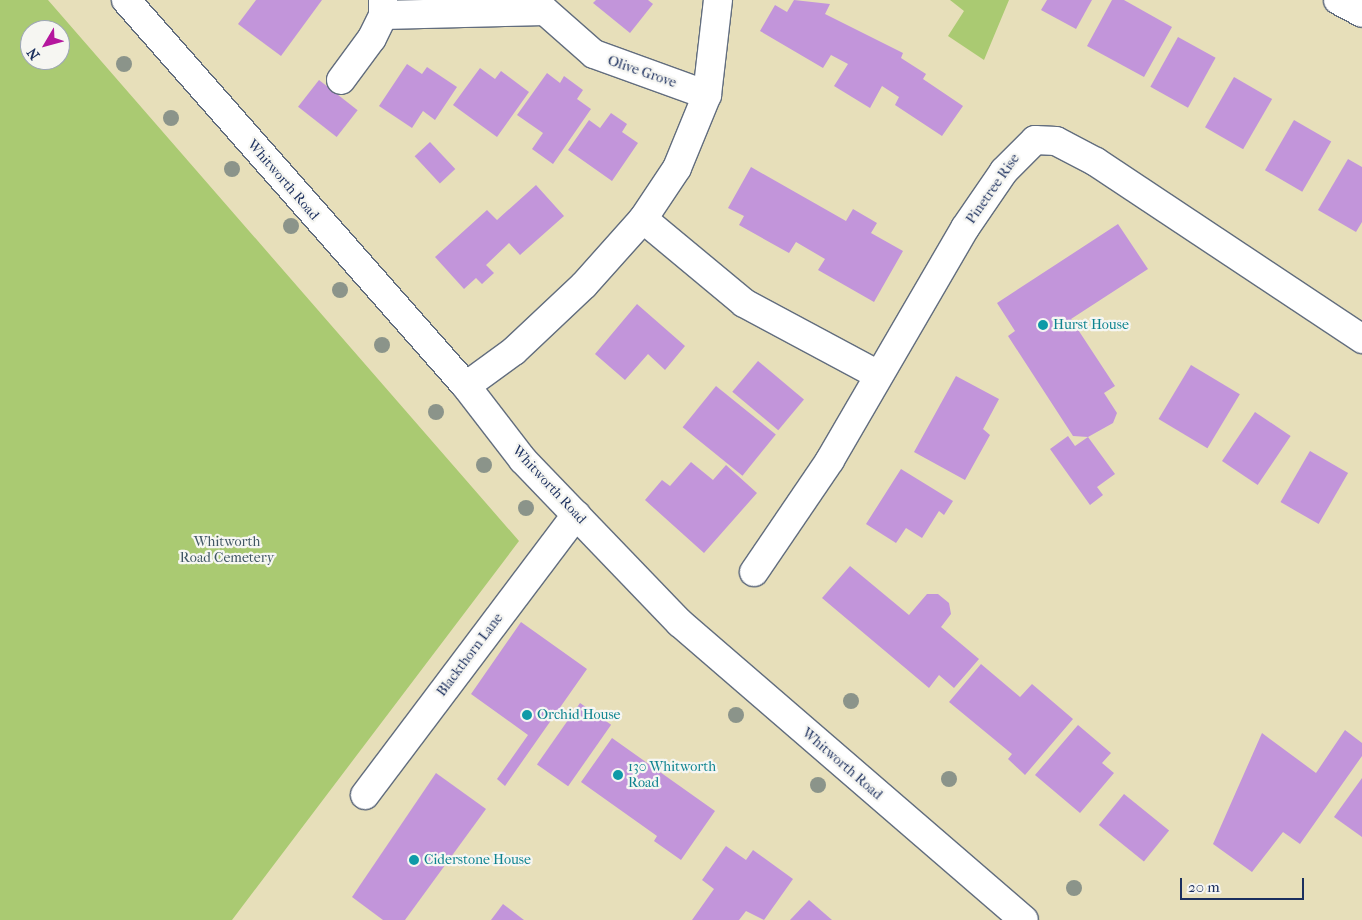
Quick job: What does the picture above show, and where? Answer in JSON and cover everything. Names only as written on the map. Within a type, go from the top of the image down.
[{"type":"street","name":"Whitworth Road","points":[[126,0],[466,386],[523,460],[686,628],[1024,920]]},
{"type":"street","points":[[466,386],[514,351],[584,285],[643,219],[677,168],[707,95],[718,0]]},
{"type":"street","points":[[1338,0],[1362,13]]},
{"type":"street","points":[[341,80],[383,8]]},
{"type":"street","name":"Olive Grove","points":[[383,8],[545,11],[594,54],[707,95]]},
{"type":"street","name":"Pinetree Rise","points":[[754,572],[830,460],[878,375],[976,212],[1004,171],[1035,140],[1056,141],[1096,162],[1362,339]]},
{"type":"street","points":[[643,219],[744,303],[878,375]]},
{"type":"street","name":"Blackthorn Lane","points":[[365,795],[576,515]]},
{"type":"green space","name":"Whitworth Road Cemetery","points":[[0,0],[48,0],[65,20],[20,20],[20,70],[70,70],[70,25],[519,541],[232,920],[0,920]]},
{"type":"green space","points":[[950,0],[1009,0],[984,60],[948,36],[964,11]]},
{"type":"building","points":[[256,0],[322,0],[281,56],[238,24]]},
{"type":"building","points":[[596,0],[648,0],[653,4],[630,33],[593,3]]},
{"type":"building","points":[[794,0],[830,4],[825,14],[903,53],[901,58],[926,74],[923,79],[963,106],[942,136],[895,105],[899,97],[882,86],[870,108],[834,86],[848,64],[831,55],[823,68],[760,31],[775,5],[787,12]]},
{"type":"building","points":[[1047,0],[1092,0],[1076,29],[1041,10]]},
{"type":"building","points":[[1112,0],[1124,0],[1172,27],[1144,77],[1087,46]]},
{"type":"building","points":[[1178,37],[1216,58],[1188,108],[1150,87]]},
{"type":"building","points":[[407,64],[422,74],[427,67],[457,87],[435,120],[423,111],[412,128],[379,106]]},
{"type":"building","points":[[480,68],[495,79],[501,71],[529,92],[497,137],[453,105]]},
{"type":"building","points":[[547,73],[560,83],[564,76],[583,90],[577,99],[591,109],[553,164],[532,149],[543,133],[517,115]]},
{"type":"building","points":[[1234,77],[1272,99],[1243,149],[1205,127]]},
{"type":"building","points":[[319,80],[358,110],[337,137],[298,107]]},
{"type":"building","points":[[611,113],[627,124],[622,132],[638,143],[612,181],[568,150],[589,120],[600,128]]},
{"type":"building","points":[[1294,120],[1331,142],[1302,192],[1265,170]]},
{"type":"building","points":[[430,142],[455,169],[440,183],[415,156]]},
{"type":"building","points":[[1348,159],[1362,167],[1362,222],[1356,232],[1318,210]]},
{"type":"building","points":[[751,167],[846,221],[853,209],[877,223],[871,233],[903,251],[874,302],[818,270],[825,259],[796,242],[789,253],[739,225],[744,216],[728,208]]},
{"type":"building","points":[[536,185],[564,216],[520,255],[509,243],[486,265],[494,273],[482,284],[476,278],[464,289],[435,257],[487,210],[497,220]]},
{"type":"building","name":"Hurst House","points":[[1118,224],[1148,269],[1071,319],[1115,386],[1104,393],[1117,413],[1113,423],[1088,437],[1073,436],[1008,336],[1015,331],[997,303]]},
{"type":"building","points":[[637,304],[685,346],[665,370],[648,354],[625,380],[595,354]]},
{"type":"building","points":[[758,361],[804,400],[778,430],[732,392]]},
{"type":"building","points":[[1191,365],[1240,394],[1207,448],[1159,419]]},
{"type":"building","points":[[956,376],[999,399],[983,429],[990,435],[965,480],[914,452]]},
{"type":"building","points":[[716,386],[776,434],[742,476],[683,427]]},
{"type":"building","points":[[1255,412],[1291,436],[1258,485],[1222,461]]},
{"type":"building","points":[[1068,436],[1075,446],[1088,437],[1115,474],[1097,487],[1103,495],[1090,505],[1050,449]]},
{"type":"building","points":[[1310,451],[1348,473],[1319,524],[1280,502]]},
{"type":"building","points":[[691,462],[713,480],[726,465],[757,493],[704,553],[645,500],[662,480],[670,486]]},
{"type":"building","points":[[901,469],[953,501],[944,515],[939,511],[922,538],[906,528],[896,543],[866,524]]},
{"type":"building","points":[[850,566],[909,615],[927,594],[938,594],[949,603],[951,614],[941,627],[979,659],[954,688],[939,675],[929,688],[822,598]]},
{"type":"building","name":"Orchid House","points":[[521,622],[587,669],[505,786],[497,779],[528,735],[471,694]]},
{"type":"building","points":[[981,664],[1020,697],[1032,684],[1073,719],[1025,775],[1008,759],[1012,754],[949,702]]},
{"type":"building","points":[[580,703],[611,725],[568,786],[537,764]]},
{"type":"building","points":[[1078,725],[1111,753],[1102,763],[1114,773],[1080,813],[1035,775]]},
{"type":"building","points":[[1345,730],[1362,743],[1362,756],[1300,844],[1283,832],[1252,872],[1213,844],[1262,733],[1316,773]]},
{"type":"building","points":[[612,738],[715,811],[681,860],[654,841],[657,836],[581,782]]},
{"type":"building","name":"Ciderstone House","points":[[436,773],[486,809],[405,920],[383,920],[352,897]]},
{"type":"building","points":[[1362,778],[1362,837],[1334,817]]},
{"type":"building","points":[[1124,794],[1169,831],[1144,862],[1099,825]]},
{"type":"building","points":[[726,846],[746,860],[753,850],[793,879],[764,920],[746,911],[739,920],[692,920],[714,889],[702,880]]},
{"type":"building","points":[[809,900],[832,920],[790,920]]},
{"type":"building","points":[[503,904],[524,920],[491,920]]},
{"type":"place","name":"Hurst House","points":[[1043,325]]},
{"type":"place","name":"Orchid House","points":[[527,715]]},
{"type":"place","name":"130 Whitworth Road","points":[[618,775]]},
{"type":"place","name":"Ciderstone House","points":[[414,860]]}]
